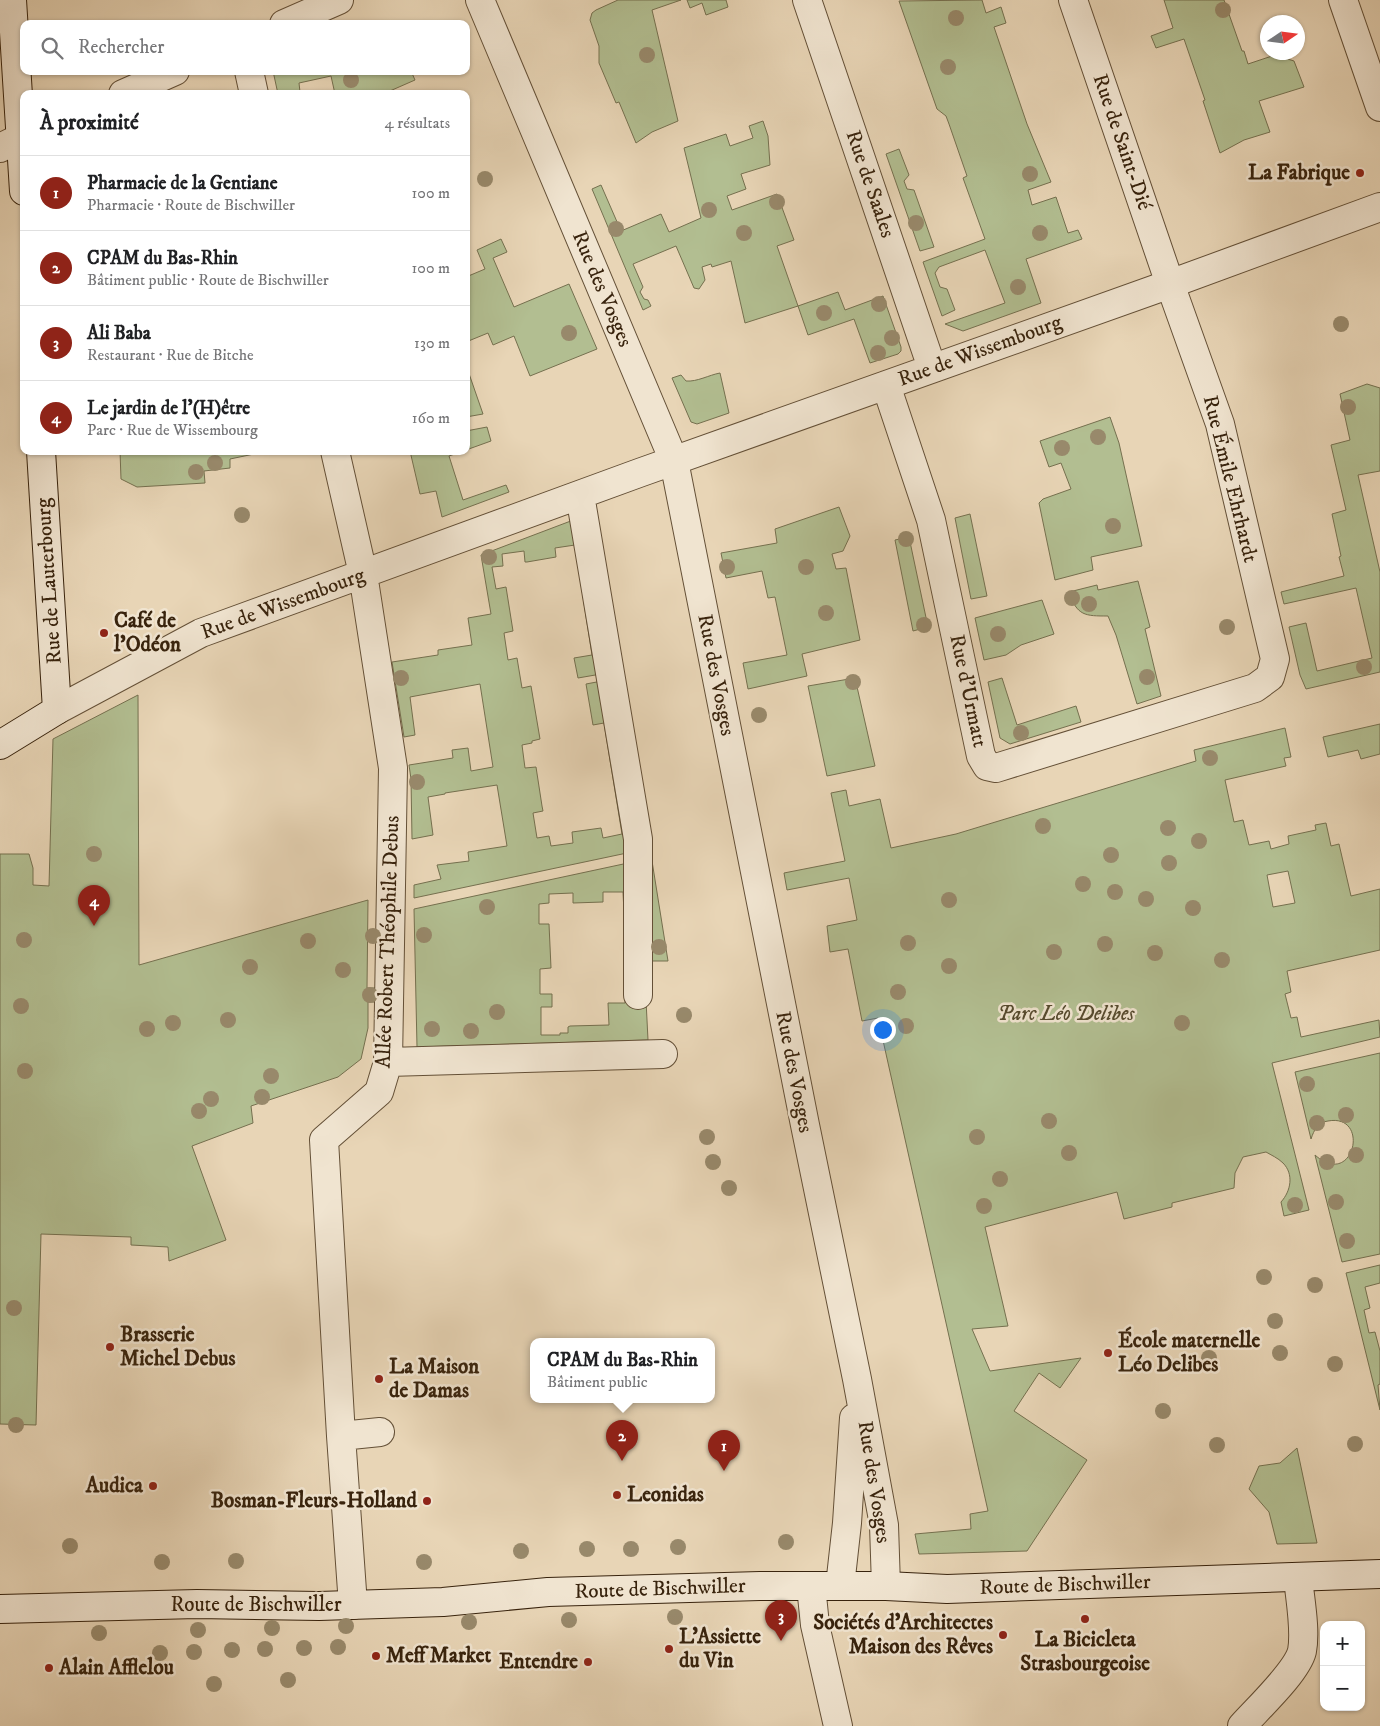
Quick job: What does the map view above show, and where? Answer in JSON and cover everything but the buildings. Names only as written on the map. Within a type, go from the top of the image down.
[{"type":"street","points":[[12,0],[15,141],[20,169]]},
{"type":"street","points":[[293,20],[339,0]]},
{"type":"street","name":"Rue des Vosges","points":[[480,0],[674,461],[804,1125],[857,1379],[884,1525],[886,1586]]},
{"type":"street","name":"Rue de Saales","points":[[807,0],[932,368]]},
{"type":"street","name":"Rue de Saint-Dié","points":[[1073,0],[1170,284]]},
{"type":"street","points":[[1343,0],[1380,107]]},
{"type":"street","points":[[132,90],[166,75]]},
{"type":"street","points":[[250,75],[253,90]]},
{"type":"street","name":"Rue de Wissembourg","points":[[0,745],[57,710],[201,633],[1380,207]]},
{"type":"street","name":"Rue Émile Ehrhardt","points":[[1170,284],[1220,424],[1275,659],[1270,676]]},
{"type":"street","name":"Rue d'Urmatt","points":[[886,385],[931,520],[982,756],[987,766],[996,768],[1255,688],[1270,676]]},
{"type":"street","name":"Rue de Lauterbourg","points":[[40,455],[57,710]]},
{"type":"street","name":"Allée Robert Théophile Debus","points":[[336,455],[363,574],[393,768],[388,1062],[379,1092],[324,1140],[353,1605]]},
{"type":"street","points":[[580,495],[638,839],[638,995]]},
{"type":"street","points":[[388,1062],[663,1054]]},
{"type":"street","name":"Rue des Vosges","points":[[840,1586],[847,1523],[857,1379]]},
{"type":"street","points":[[341,1436],[380,1432]]},
{"type":"street","name":"Route de Bischwiller","points":[[0,1609],[197,1604],[319,1606],[443,1602],[548,1592],[760,1586],[886,1586],[947,1589],[1380,1574]]},
{"type":"street","points":[[1242,1726],[1295,1667],[1302,1651],[1303,1633],[1298,1578]]},
{"type":"street","points":[[811,1586],[815,1625],[838,1726]]},
{"type":"green space","points":[[618,0],[681,0],[652,10],[678,121],[652,132],[636,143],[619,102],[616,103],[599,63],[599,46],[590,20],[592,13],[596,10]]},
{"type":"green space","points":[[687,0],[726,0],[728,7],[706,15],[702,3],[690,8]]},
{"type":"green space","points":[[982,0],[986,13],[1001,7],[1006,23],[994,27],[1027,124],[1051,182],[1028,190],[1032,205],[1056,197],[1068,233],[1078,230],[1082,239],[1026,259],[1041,303],[963,331],[945,324],[1005,303],[985,250],[939,267],[935,273],[940,287],[947,289],[955,310],[942,316],[923,262],[985,239],[963,178],[967,176],[949,124],[946,116],[937,109],[899,1]]},
{"type":"green space","points":[[1164,0],[1224,0],[1248,64],[1260,60],[1294,61],[1304,87],[1259,101],[1270,132],[1244,140],[1220,153],[1203,101],[1205,100],[1184,39],[1156,48],[1151,36],[1173,28]]},
{"type":"green space","points":[[274,75],[413,75],[415,80],[392,90],[334,90],[331,76],[299,83],[300,90],[277,90]]},
{"type":"green space","points":[[763,121],[768,136],[770,165],[741,174],[746,189],[727,196],[732,210],[777,194],[794,240],[777,246],[798,306],[745,323],[731,261],[712,267],[711,264],[702,267],[705,280],[699,289],[694,288],[676,246],[633,264],[643,287],[640,292],[651,306],[643,310],[592,189],[601,185],[621,231],[661,214],[669,232],[701,218],[684,148],[726,134],[730,146],[753,138],[749,126]]},
{"type":"green space","points":[[899,149],[909,175],[904,181],[907,189],[914,190],[934,247],[920,251],[886,154]]},
{"type":"green space","points":[[501,239],[507,252],[493,258],[514,307],[569,284],[597,349],[530,376],[514,336],[493,345],[488,333],[470,340],[470,275],[485,269],[477,250]]},
{"type":"green space","points":[[838,292],[845,310],[883,296],[901,351],[898,354],[870,363],[854,319],[808,335],[798,306]]},
{"type":"green space","points":[[720,373],[729,413],[697,424],[691,422],[672,378],[681,375],[686,381],[690,381]]},
{"type":"green space","points":[[470,377],[483,414],[470,416]]},
{"type":"green space","points":[[1367,384],[1380,388],[1380,471],[1358,475],[1380,572],[1380,672],[1306,689],[1300,675],[1289,627],[1306,623],[1317,671],[1372,658],[1356,588],[1284,604],[1281,592],[1344,576],[1332,514],[1346,510],[1331,445],[1350,440],[1340,394]]},
{"type":"green space","points":[[1110,417],[1119,443],[1142,546],[1091,557],[1093,570],[1055,580],[1039,503],[1043,499],[1071,489],[1061,463],[1049,467],[1040,441]]},
{"type":"green space","points":[[487,427],[491,441],[470,449],[470,430]]},
{"type":"green space","points":[[120,455],[249,455],[230,459],[230,468],[204,471],[205,483],[137,487],[121,479]]},
{"type":"green space","points":[[411,455],[452,455],[449,456],[463,500],[506,485],[509,492],[442,517],[436,491],[420,494]]},
{"type":"green space","points":[[839,507],[850,536],[843,551],[832,554],[836,569],[846,568],[860,640],[802,654],[807,676],[748,689],[743,663],[787,655],[775,597],[768,598],[762,571],[726,578],[721,553],[777,543],[775,529]]},
{"type":"green space","points":[[970,514],[987,596],[971,599],[955,518]]},
{"type":"green space","points":[[576,519],[601,674],[578,678],[574,658],[592,655],[575,545],[555,548],[556,557],[527,562],[525,562],[524,551],[502,554],[503,566],[492,567],[496,589],[506,587],[513,631],[504,633],[508,660],[517,658],[522,688],[531,686],[540,739],[522,745],[525,768],[536,767],[543,811],[533,813],[537,838],[549,836],[551,846],[573,843],[572,832],[601,828],[603,838],[622,834],[604,723],[593,725],[586,684],[602,681],[627,853],[414,898],[414,885],[441,879],[437,865],[469,861],[468,852],[507,846],[497,785],[428,797],[433,835],[412,839],[409,765],[453,758],[452,750],[468,748],[471,771],[493,767],[480,684],[410,697],[415,735],[404,737],[392,662],[438,655],[438,650],[472,645],[468,618],[491,614],[481,555]]},
{"type":"green space","points":[[909,537],[928,627],[913,631],[895,540]]},
{"type":"green space","points":[[1138,581],[1150,627],[1145,629],[1161,696],[1137,704],[1116,635],[1108,616],[1093,616],[1083,613],[1075,606],[1069,592],[1097,585],[1098,590]]},
{"type":"green space","points":[[1042,600],[1054,634],[1021,645],[1006,655],[984,660],[975,618]]},
{"type":"green space","points":[[855,678],[875,766],[827,776],[808,686]]},
{"type":"green space","points":[[1002,678],[1017,725],[1076,706],[1081,722],[1010,744],[1000,738],[988,682]]},
{"type":"green space","points":[[138,695],[139,965],[368,900],[367,988],[376,988],[376,1002],[368,1002],[368,1028],[361,1059],[338,1077],[251,1106],[253,1123],[192,1146],[226,1240],[169,1261],[168,1247],[131,1245],[131,1237],[41,1234],[36,1425],[0,1424],[0,854],[29,854],[33,868],[33,885],[49,886],[53,739]]},
{"type":"green space","points":[[1380,724],[1380,754],[1361,759],[1358,750],[1328,757],[1323,737]]},
{"type":"green space","name":"Parc Léo Delibes","points":[[1285,728],[1291,757],[1284,758],[1286,766],[1225,780],[1234,822],[1243,820],[1249,845],[1269,841],[1271,849],[1289,844],[1288,836],[1316,830],[1315,825],[1326,823],[1331,846],[1339,844],[1351,896],[1380,889],[1380,950],[1287,971],[1291,992],[1285,994],[1291,1018],[1297,1017],[1301,1037],[1379,1020],[1380,1037],[1272,1063],[1309,1210],[1284,1216],[1281,1202],[1289,1188],[1289,1172],[1281,1161],[1266,1152],[1243,1157],[1235,1173],[1234,1188],[1172,1203],[1172,1207],[1124,1219],[1117,1192],[985,1227],[1008,1326],[972,1329],[990,1371],[1081,1358],[1060,1388],[1039,1373],[1014,1411],[1087,1460],[1027,1551],[919,1554],[915,1534],[971,1529],[970,1514],[988,1511],[878,1018],[862,1021],[848,949],[830,952],[827,926],[857,920],[849,878],[787,890],[784,873],[845,861],[831,793],[846,790],[849,806],[880,799],[891,848],[956,834],[1196,761],[1194,750]],"holes":[[[1288,871],[1295,903],[1273,907],[1267,875]]]},
{"type":"green space","points":[[648,836],[668,961],[651,961]]},
{"type":"green space","points":[[628,863],[628,909],[624,913],[623,892],[603,892],[603,902],[573,903],[573,893],[549,894],[549,903],[539,904],[539,924],[549,924],[551,968],[540,969],[540,994],[552,994],[552,1007],[541,1007],[541,1035],[568,1033],[568,1027],[570,1026],[609,1025],[608,1003],[625,1003],[626,995],[646,1000],[648,1040],[417,1047],[414,909]]},
{"type":"green space","points":[[1380,1053],[1380,1254],[1342,1262],[1315,1155],[1329,1163],[1340,1163],[1348,1158],[1352,1148],[1353,1137],[1350,1128],[1341,1122],[1328,1121],[1317,1127],[1311,1139],[1295,1072]]},
{"type":"green space","points":[[1380,1265],[1380,1283],[1365,1287],[1370,1308],[1364,1310],[1369,1333],[1375,1332],[1380,1351],[1380,1384],[1378,1385],[1380,1410],[1346,1273]]},
{"type":"green space","points":[[1297,1448],[1317,1543],[1277,1544],[1269,1512],[1249,1489],[1259,1466],[1280,1463]]},
{"type":"place","name":"La Fabrique","points":[[1360,173]]},
{"type":"place","name":"Café de l'Odéon","points":[[104,633]]},
{"type":"place","name":"Le jardin de l'(H)être","points":[[94,926]]},
{"type":"place","name":"Brasserie Michel Debus","points":[[110,1347]]},
{"type":"place","name":"École maternelle Léo Delibes","points":[[1108,1353]]},
{"type":"place","name":"La Maison de Damas","points":[[379,1379]]},
{"type":"place","name":"CPAM du Bas-Rhin","points":[[622,1461]]},
{"type":"place","name":"Pharmacie de la Gentiane","points":[[724,1471]]},
{"type":"place","name":"Audica","points":[[153,1486]]},
{"type":"place","name":"Leonidas","points":[[617,1495]]},
{"type":"place","name":"Bosman-Fleurs-Holland","points":[[427,1501]]},
{"type":"place","name":"La Bicicleta Strasbourgeoise","points":[[1085,1619]]},
{"type":"place","name":"Sociétés d'Architectes Maison des Rêves","points":[[1003,1635]]},
{"type":"place","name":"Ali Baba","points":[[781,1641]]},
{"type":"place","name":"L'Assiette du Vin","points":[[669,1649]]},
{"type":"place","name":"Meff Market","points":[[376,1656]]},
{"type":"place","name":"Entendre","points":[[588,1662]]},
{"type":"place","name":"Alain Afflelou","points":[[49,1668]]}]
